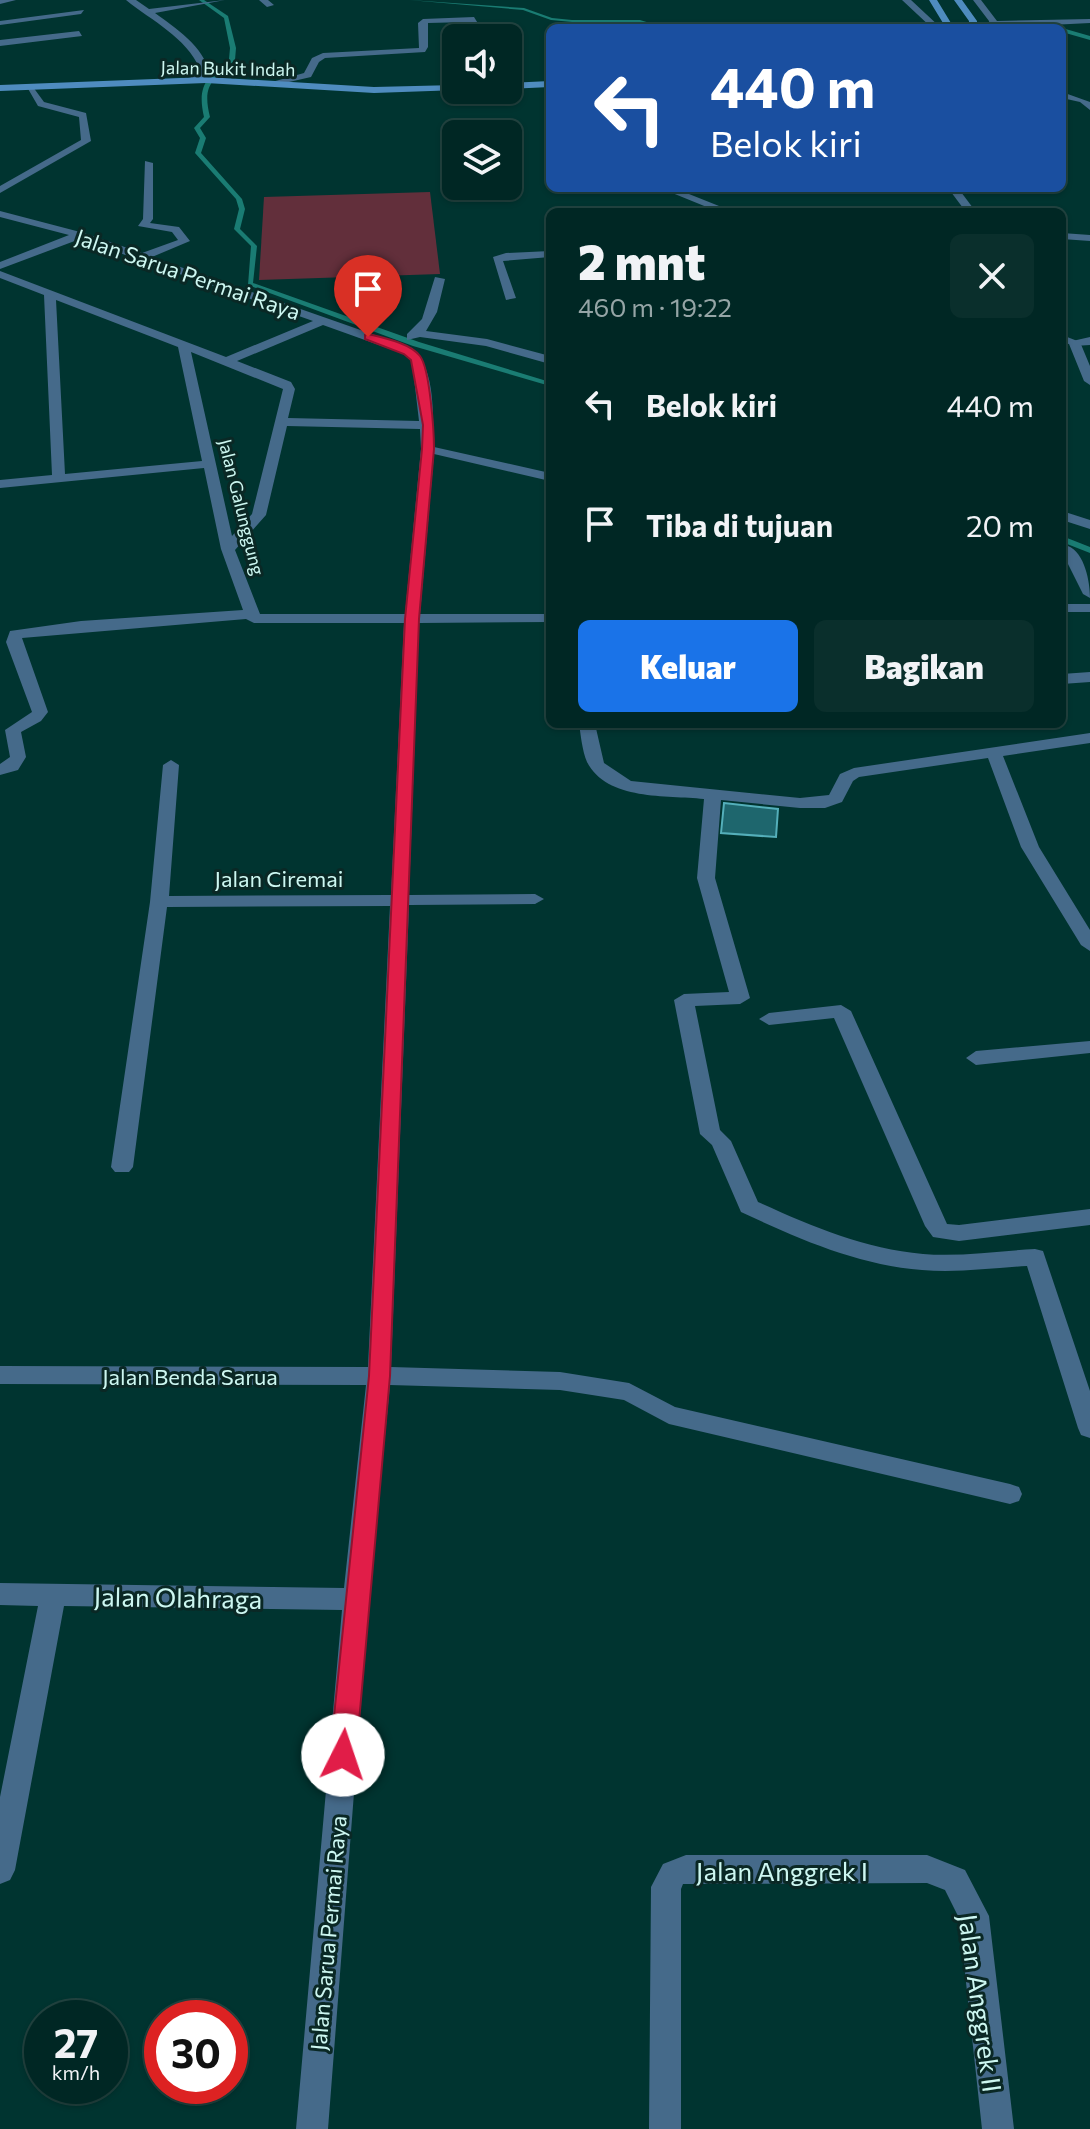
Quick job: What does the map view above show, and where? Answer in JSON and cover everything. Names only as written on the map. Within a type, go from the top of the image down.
[{"type":"main road","points":[[933,0],[948,24]]},
{"type":"main road","points":[[958,0],[973,24]]},
{"type":"main road","name":"Jalan Bukit Indah","points":[[0,88],[217,80],[374,90],[442,88]]},
{"type":"main road","points":[[522,85],[546,84]]},
{"type":"street","points":[[0,2],[12,0]]},
{"type":"street","points":[[130,0],[150,11],[204,65],[205,70],[192,81]]},
{"type":"street","points":[[906,0],[933,24]]},
{"type":"street","points":[[977,0],[993,24]]},
{"type":"street","points":[[150,11],[217,1]]},
{"type":"street","points":[[0,23],[81,12]]},
{"type":"street","points":[[276,82],[308,75],[315,60],[323,56],[422,50],[422,23],[426,21],[471,19],[474,24]]},
{"type":"street","points":[[1032,24],[1090,21]]},
{"type":"street","points":[[0,43],[79,34]]},
{"type":"street","points":[[0,190],[32,173],[48,159],[86,141],[83,115],[36,102],[30,89]]},
{"type":"street","points":[[1066,96],[1088,101]]},
{"type":"street","points":[[141,257],[185,241],[180,231],[175,229],[143,226],[148,219],[148,163]]},
{"type":"street","points":[[676,192],[718,208]]},
{"type":"street","name":"Jalan Sarua Permai Raya","points":[[0,214],[80,235],[323,321],[405,339],[408,351],[417,359],[428,425],[412,619],[379,1376],[356,1599],[312,2129]]},
{"type":"street","points":[[1,273],[80,235]]},
{"type":"street","points":[[1066,236],[1090,238]]},
{"type":"street","points":[[510,298],[497,259],[546,254]]},
{"type":"street","points":[[1,273],[287,385],[289,389],[259,515],[228,549]]},
{"type":"street","points":[[405,339],[429,320],[439,279]]},
{"type":"street","points":[[50,292],[59,479]]},
{"type":"street","points":[[228,361],[323,321]]},
{"type":"street","points":[[405,339],[487,343],[546,359]]},
{"type":"street","points":[[1090,341],[1068,341],[1090,381]]},
{"type":"street","name":"Jalan Galunggung","points":[[183,343],[228,549],[251,614]]},
{"type":"street","points":[[281,422],[428,425]]},
{"type":"street","points":[[428,449],[546,476]]},
{"type":"street","points":[[0,484],[209,464]]},
{"type":"street","points":[[1066,516],[1090,525]]},
{"type":"street","points":[[1068,550],[1090,594]]},
{"type":"street","points":[[1066,608],[1090,608]]},
{"type":"street","points":[[0,770],[12,766],[18,757],[13,730],[40,712],[14,642],[15,634],[67,627],[251,614],[254,619],[262,621],[546,618]]},
{"type":"street","points":[[1066,679],[1090,677]]},
{"type":"street","points":[[588,728],[593,759],[603,775],[627,786],[825,803],[836,798],[846,778],[854,773],[1090,738]]},
{"type":"street","points":[[994,753],[1030,847],[1090,945]]},
{"type":"street","points":[[122,1167],[159,902],[171,765]]},
{"type":"street","points":[[713,795],[706,878],[740,998],[684,1000],[710,1134],[721,1141],[749,1207],[803,1232],[863,1252],[924,1262],[1035,1257],[1090,1428]]},
{"type":"street","name":"Jalan Ciremai","points":[[159,902],[535,899]]},
{"type":"street","points":[[769,1019],[841,1011],[936,1226],[941,1231],[959,1233],[1090,1217]]},
{"type":"street","points":[[976,1058],[1090,1047]]},
{"type":"street","name":"Jalan Benda Sarua","points":[[0,1375],[379,1376],[592,1385],[629,1392],[669,1415],[1010,1494]]},
{"type":"street","name":"Jalan Olahraga","points":[[0,1594],[356,1599]]},
{"type":"street","points":[[0,1870],[53,1596]]},
{"type":"street","name":"Jalan Anggrek I","points":[[665,2129],[666,1887],[673,1874],[686,1869],[927,1869],[955,1880]]},
{"type":"street","name":"Jalan Anggrek II","points":[[955,1880],[974,1916],[998,2129]]},
{"type":"shaded area","points":[[430,192],[440,274],[259,280],[264,197]]},
{"type":"building","points":[[724,803],[778,809],[776,837],[721,833]]},
{"type":"waterway","points":[[201,0],[226,17],[233,48],[232,60],[207,84],[204,97],[207,117],[197,128],[203,138],[198,153],[239,199],[242,209],[237,229],[254,246],[250,284],[416,344],[546,383]]},
{"type":"waterway","points":[[411,0],[524,9],[551,19],[640,21],[650,24]]},
{"type":"waterway","points":[[1066,31],[1090,38]]},
{"type":"waterway","points":[[1066,541],[1090,550]]},
{"type":"route","points":[[343,1755],[379,1376],[412,619],[428,449],[428,425],[417,359],[408,351],[368,337]]}]
